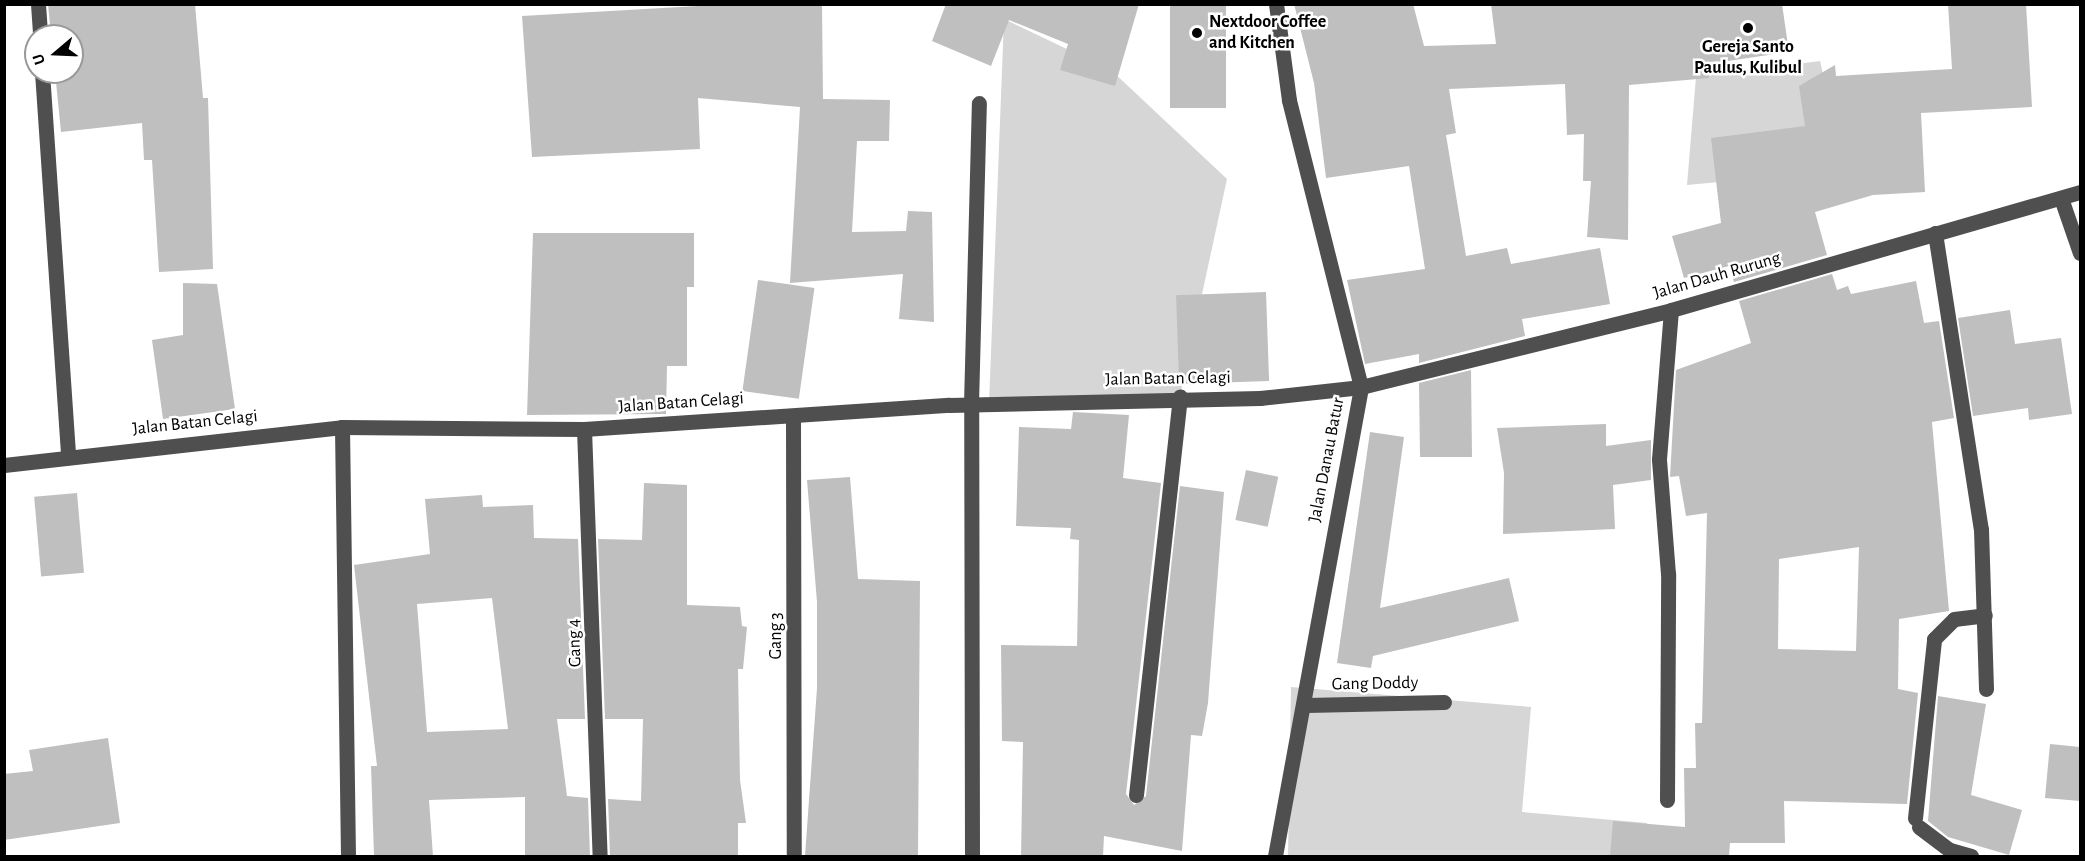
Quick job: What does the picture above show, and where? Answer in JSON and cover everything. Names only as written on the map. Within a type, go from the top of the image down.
[{"type":"street","points":[[38,4],[39,24]]},
{"type":"street","name":"Jalan Danau Batur","points":[[1275,856],[1306,705],[1337,499],[1362,387],[1289,100],[1276,4]]},
{"type":"street","points":[[43,84],[68,456]]},
{"type":"street","points":[[972,856],[971,404],[979,103]]},
{"type":"street","name":"Jalan Dauh Rurung","points":[[1362,387],[1671,310],[1935,233],[2062,201],[2080,192]]},
{"type":"street","points":[[2062,201],[2080,253]]},
{"type":"street","points":[[1935,233],[1980,517],[1986,689]]},
{"type":"street","points":[[1667,800],[1668,574],[1659,459],[1671,310]]},
{"type":"street","name":"Jalan Batan Celagi","points":[[4,465],[342,427],[584,429],[971,404],[1180,396],[1260,398],[1362,387]]},
{"type":"street","points":[[1136,795],[1180,396]]},
{"type":"street","name":"Gang 3","points":[[793,416],[794,856]]},
{"type":"street","points":[[342,427],[348,856]]},
{"type":"street","name":"Gang 4","points":[[584,429],[600,856]]},
{"type":"street","points":[[1971,856],[1950,850],[1917,822],[1934,639],[1954,620],[1985,615]]},
{"type":"street","name":"Gang Doddy","points":[[1306,705],[1444,702]]},
{"type":"shaded area","points":[[1004,19],[1111,70],[1227,179],[1179,400],[989,404]]},
{"type":"shaded area","points":[[1820,61],[1845,170],[1687,185],[1696,77]]},
{"type":"shaded area","points":[[1291,687],[1531,707],[1522,812],[1647,823],[1644,856],[1288,856]]},
{"type":"building","points":[[48,4],[195,4],[203,98],[208,98],[213,269],[159,272],[152,160],[144,160],[142,123],[61,132],[56,84],[84,84],[84,24],[50,24]]},
{"type":"building","points":[[733,4],[822,4],[823,99],[890,100],[889,141],[857,141],[852,232],[906,231],[908,211],[932,212],[934,322],[899,319],[903,274],[790,283],[800,107],[698,98],[700,149],[532,157],[522,16]]},
{"type":"building","points":[[946,4],[1139,4],[1115,86],[1060,70],[1068,44],[1009,20],[991,66],[932,41]]},
{"type":"building","points":[[1170,4],[1226,4],[1226,108],[1170,108]]},
{"type":"building","points":[[1294,4],[1413,4],[1424,46],[1496,44],[1491,4],[1782,4],[1789,52],[1708,64],[1709,78],[1629,85],[1628,240],[1587,237],[1591,181],[1583,181],[1584,134],[1567,135],[1565,84],[1449,89],[1456,133],[1446,135],[1466,256],[1507,248],[1511,264],[1600,248],[1610,304],[1522,319],[1525,336],[1419,363],[1419,354],[1365,364],[1347,280],[1425,269],[1409,166],[1326,178],[1314,83]]},
{"type":"building","points":[[1948,4],[2026,4],[2032,107],[1921,113],[1925,192],[1873,195],[1815,212],[1827,255],[1734,282],[1729,266],[1684,278],[1672,236],[1721,223],[1711,138],[1805,126],[1799,86],[1835,65],[1836,76],[1952,69]]},
{"type":"building","points":[[533,233],[694,233],[694,287],[687,287],[687,366],[667,366],[666,414],[527,415]]},
{"type":"building","points":[[1832,274],[1837,290],[1848,286],[1851,294],[1916,281],[1924,323],[1939,321],[1954,418],[1932,422],[1949,611],[1899,619],[1898,689],[1918,693],[1907,804],[1784,801],[1785,843],[1730,843],[1729,856],[1610,856],[1613,821],[1685,827],[1684,768],[1696,768],[1695,723],[1702,723],[1707,513],[1686,516],[1679,476],[1670,477],[1676,370],[1751,343],[1739,301]],"holes":[[[1859,547],[1856,651],[1778,649],[1779,559]]]},
{"type":"building","points":[[758,280],[814,288],[799,399],[742,391]]},
{"type":"building","points":[[183,283],[217,284],[235,409],[163,419],[152,340],[183,335]]},
{"type":"building","points":[[1266,292],[1269,381],[1179,384],[1176,295]]},
{"type":"building","points":[[2010,310],[2015,344],[2061,338],[2072,414],[2029,420],[2028,408],[1973,416],[1958,318]]},
{"type":"building","points":[[1471,370],[1472,457],[1420,457],[1419,383]]},
{"type":"building","points":[[1073,412],[1129,415],[1123,478],[1161,483],[1126,794],[1134,805],[1146,796],[1180,486],[1224,492],[1208,703],[1202,736],[1191,735],[1182,851],[1104,836],[1103,856],[1021,856],[1023,742],[1002,741],[1001,645],[1077,646],[1079,540],[1070,539],[1071,528],[1016,526],[1019,427],[1071,429]]},
{"type":"building","points":[[1606,424],[1606,446],[1651,440],[1651,480],[1613,485],[1615,529],[1503,534],[1504,473],[1497,428]]},
{"type":"building","points":[[1370,432],[1404,437],[1380,608],[1509,578],[1519,621],[1373,656],[1371,668],[1337,663]]},
{"type":"building","points":[[1246,470],[1278,477],[1268,527],[1235,520]]},
{"type":"building","points":[[850,477],[858,579],[920,581],[918,856],[805,856],[817,688],[817,602],[807,480]]},
{"type":"building","points":[[644,483],[687,485],[687,605],[740,607],[742,626],[747,627],[743,669],[738,669],[740,780],[746,823],[738,823],[738,856],[610,856],[608,799],[641,801],[643,719],[605,719],[598,539],[642,540]]},
{"type":"building","points":[[77,493],[84,573],[41,576],[34,497]]},
{"type":"building","points":[[482,495],[483,507],[533,505],[534,538],[578,539],[585,719],[557,719],[567,796],[588,798],[590,856],[525,856],[525,797],[429,800],[433,856],[374,856],[371,766],[377,766],[354,565],[430,554],[425,499]],"holes":[[[492,598],[508,729],[427,732],[417,604]]]},
{"type":"building","points":[[1938,696],[1986,704],[1971,795],[2022,810],[2009,855],[1948,837],[1928,821]]},
{"type":"building","points":[[108,738],[120,823],[4,840],[4,774],[33,771],[29,750]]},
{"type":"building","points":[[2050,744],[2080,747],[2080,801],[2045,798]]},
{"type":"place","name":"Gereja Santo Paulus, Kulibul","points":[[1748,28]]},
{"type":"place","name":"Nextdoor Coffee and Kitchen","points":[[1197,33]]}]
